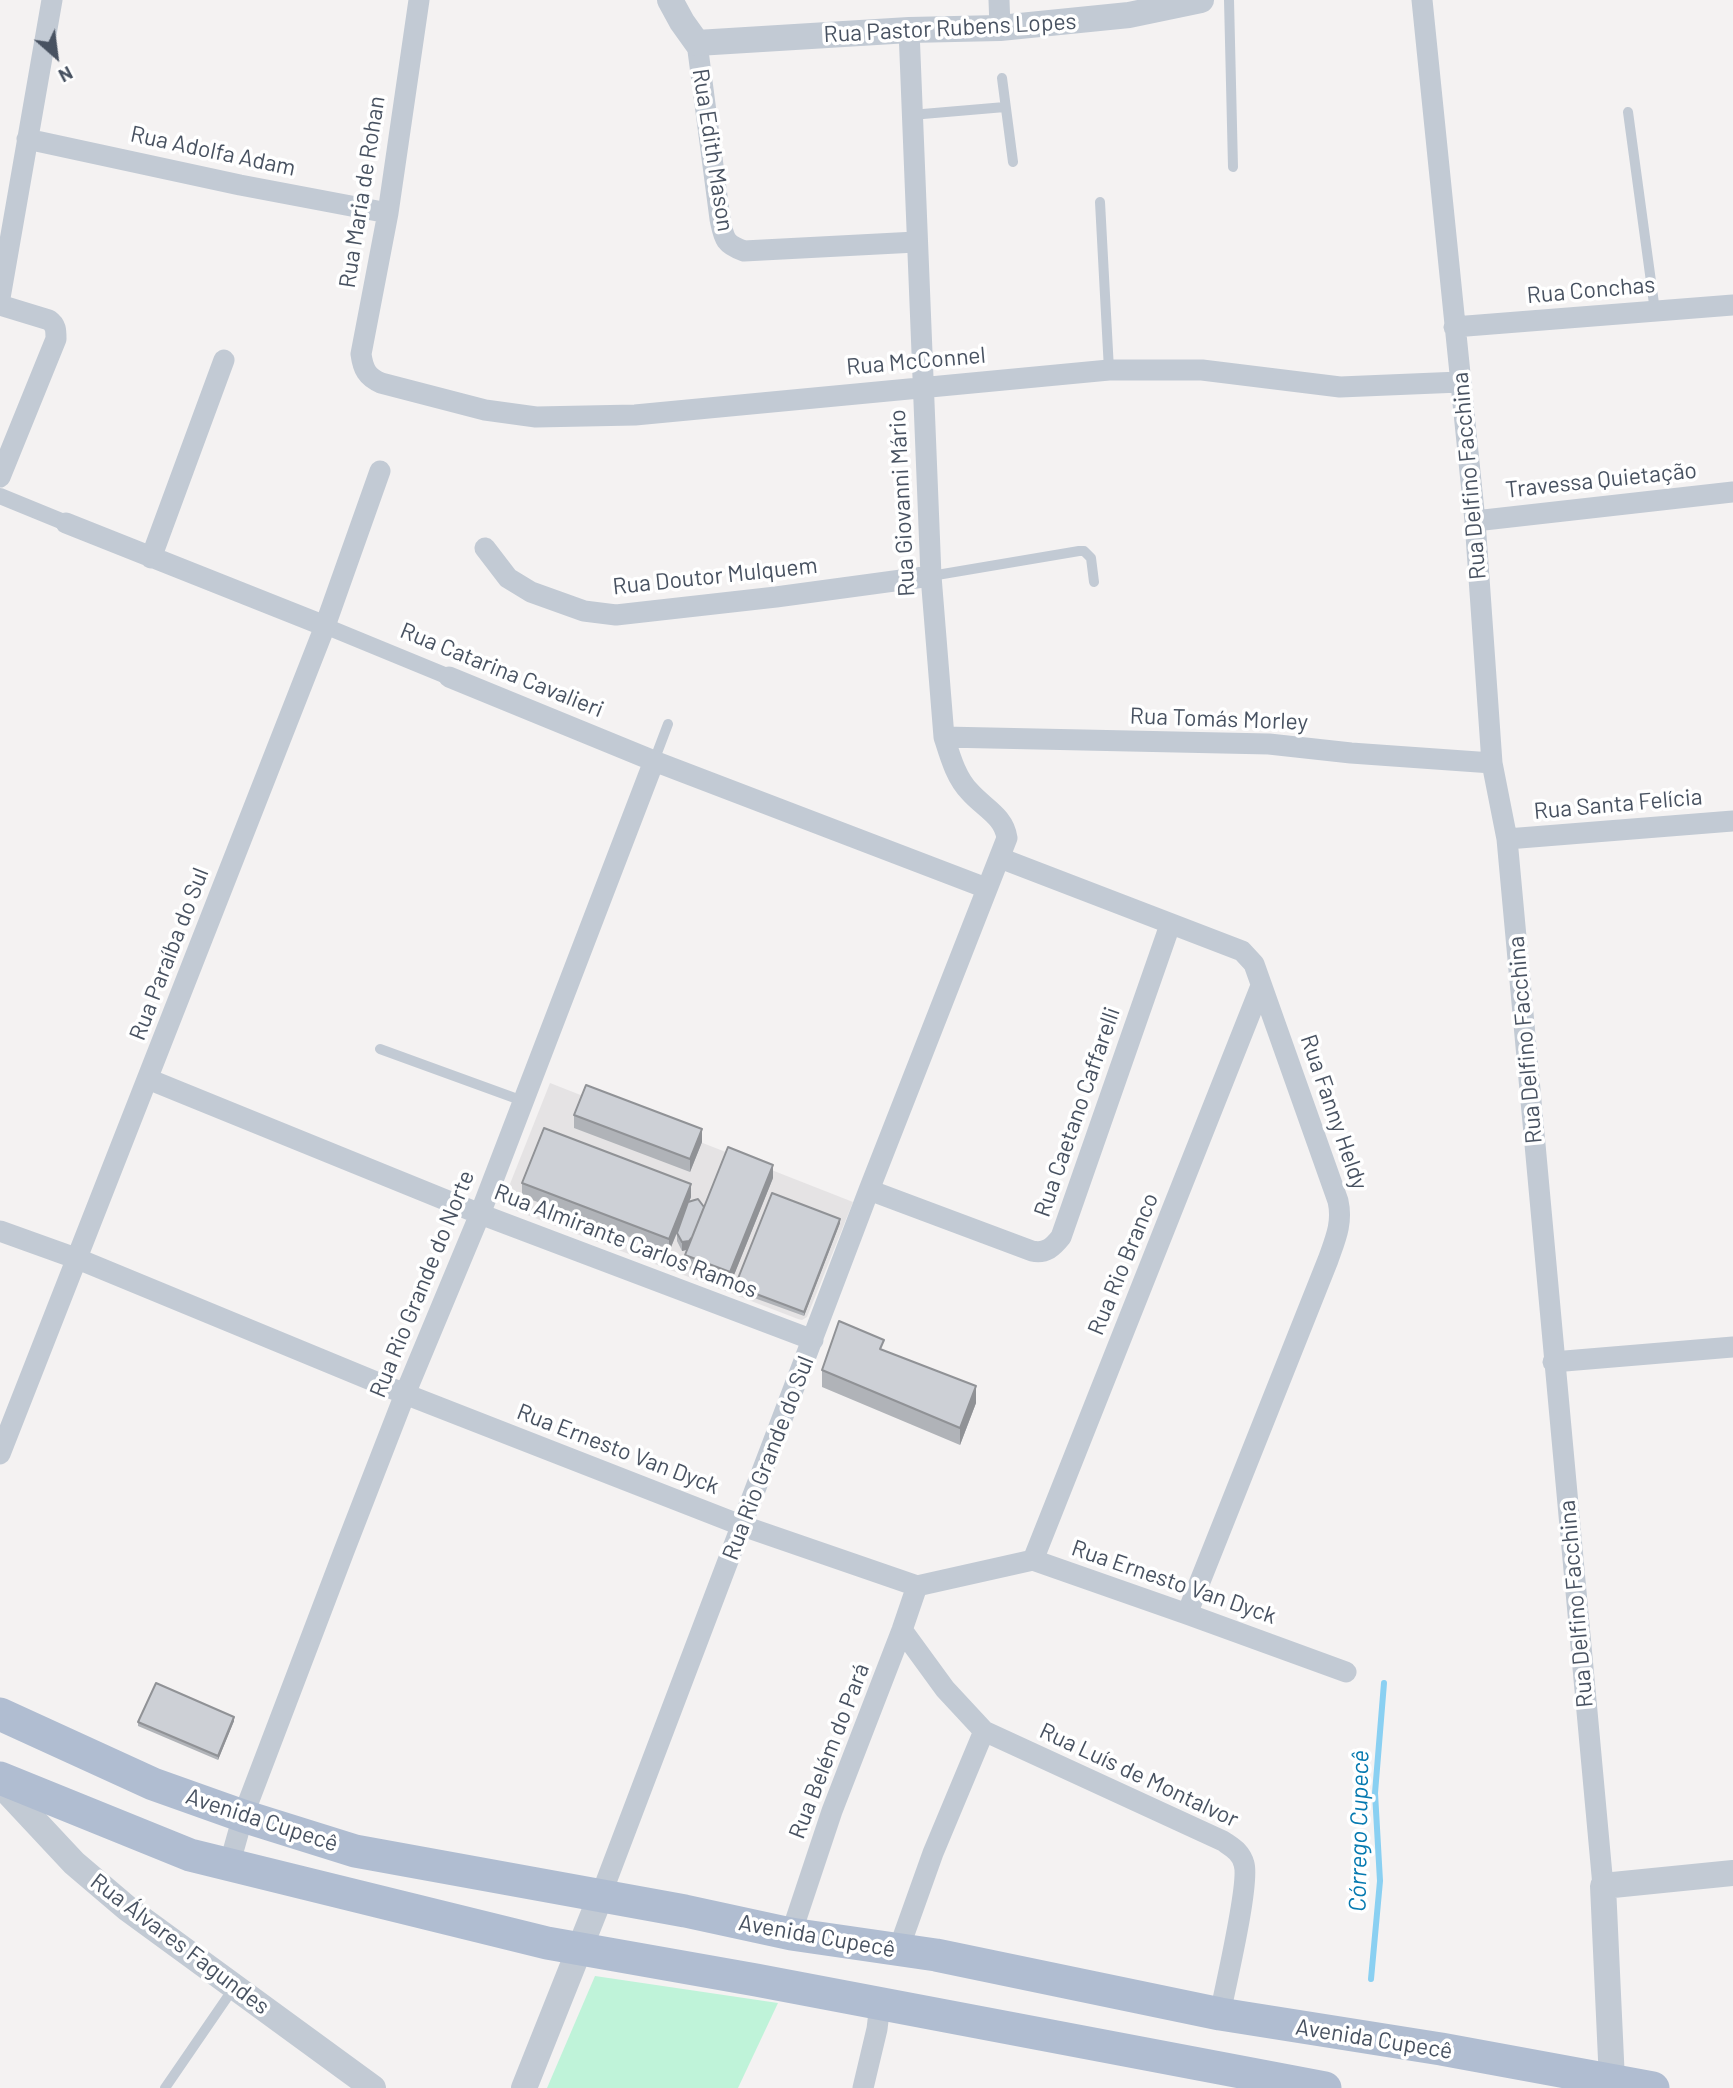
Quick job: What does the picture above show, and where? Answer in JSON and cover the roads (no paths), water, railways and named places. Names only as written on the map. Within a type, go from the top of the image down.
[{"type":"main road","name":"Avenida Cupecê","points":[[0,1714],[153,1784],[243,1816],[355,1850],[601,1895],[790,1934],[936,1955],[1220,2014],[1441,2049],[1653,2088]]},
{"type":"main road","name":"Avenida Cupecê","points":[[0,1778],[190,1855],[580,1949],[880,2004],[1220,2079],[1325,2088]]},
{"type":"street","points":[[0,298],[52,0]]},
{"type":"street","name":"Rua Maria de Rohan","points":[[381,383],[372,380],[367,374],[362,365],[361,354],[388,213],[419,0]]},
{"type":"street","name":"Rua Edith Mason","points":[[670,0],[698,43],[720,219],[723,237],[732,247],[744,251],[916,242]]},
{"type":"street","points":[[999,0],[1000,28]]},
{"type":"street","name":"Rua Pastor Rubens Lopes","points":[[698,43],[909,30],[1000,28],[1129,15],[1201,0]]},
{"type":"street","name":"Rua Delfino Facchina","points":[[1422,0],[1475,521],[1492,763],[1507,839],[1603,1886],[1612,2081]]},
{"type":"street","name":"Rua Giovanni Mário","points":[[909,30],[931,576],[944,737],[951,761],[969,792],[1006,826]]},
{"type":"street","name":"Rua Adolfa Adam","points":[[27,139],[240,185],[388,213]]},
{"type":"street","points":[[0,305],[49,320],[57,330],[56,339],[0,477]]},
{"type":"street","name":"Rua Conchas","points":[[1454,327],[1733,305]]},
{"type":"street","points":[[151,558],[224,360]]},
{"type":"street","name":"Rua McConnel","points":[[381,383],[485,410],[536,417],[635,415],[1108,370],[1202,370],[1340,387],[1460,382]]},
{"type":"street","name":"Rua Paraíba do Sul","points":[[1,1448],[78,1259],[325,626],[380,471]]},
{"type":"street","name":"Travessa Quietação","points":[[1475,521],[1733,492]]},
{"type":"street","name":"Rua Catarina Cavalieri","points":[[0,496],[654,761],[986,888]]},
{"type":"street","name":"Rua Doutor Mulquem","points":[[485,548],[508,578],[531,592],[584,611],[615,615],[931,576]]},
{"type":"street","name":"Rua Tomás Morley","points":[[944,737],[1269,744],[1492,763]]},
{"type":"street","name":"Rua Rio Grande do Norte","points":[[229,1866],[243,1816],[405,1394],[480,1214],[654,761]]},
{"type":"street","name":"Rua Santa Felícia","points":[[1507,839],[1733,821]]},
{"type":"street","name":"Rua Rio Grande do Sul","points":[[524,2088],[743,1526],[869,1190],[986,888],[1000,859],[1007,838],[1006,826]]},
{"type":"street","name":"Rua Fanny Heldy","points":[[1000,859],[1242,951],[1254,964],[1341,1214],[1339,1231],[1328,1260],[1187,1614]]},
{"type":"street","name":"Rua Caetano Caffarelli","points":[[869,1190],[1032,1251],[1040,1253],[1055,1245],[1061,1237],[1170,925]]},
{"type":"street","name":"Rua Rio Branco","points":[[1032,1560],[1261,986]]},
{"type":"street","name":"Rua Almirante Carlos Ramos","points":[[148,1079],[480,1214],[813,1340]]},
{"type":"street","name":"Rua Ernesto Van Dyck","points":[[0,1231],[78,1259],[405,1394],[743,1526],[917,1586]]},
{"type":"street","points":[[1553,1362],[1733,1347]]},
{"type":"street","points":[[917,1586],[1032,1560]]},
{"type":"street","name":"Rua Ernesto Van Dyck","points":[[1032,1560],[1346,1672]]},
{"type":"street","name":"Rua Belém do Pará","points":[[790,1934],[832,1811],[917,1586]]},
{"type":"street","name":"Rua Luís de Montalvor","points":[[902,1630],[945,1689],[984,1731],[1223,1841],[1239,1852],[1246,1867],[1220,2014]]},
{"type":"street","points":[[898,1951],[933,1853],[984,1731]]},
{"type":"street","name":"Rua Álvares Fagundes","points":[[0,1784],[74,1863],[128,1909],[373,2088]]},
{"type":"street","points":[[1603,1886],[1733,1873]]},
{"type":"street","points":[[863,2088],[880,2004]]},
{"type":"lane","points":[[1229,0],[1233,167]]},
{"type":"lane","points":[[1002,78],[1013,162]]},
{"type":"lane","points":[[912,115],[1004,107]]},
{"type":"lane","points":[[1628,112],[1655,311]]},
{"type":"lane","points":[[1100,202],[1108,370]]},
{"type":"lane","points":[[931,576],[1084,551],[1091,558],[1094,582]]},
{"type":"lane","name":"Rua Rio Grande do Norte","points":[[654,761],[668,724]]},
{"type":"lane","points":[[380,1049],[523,1101]]},
{"type":"lane","points":[[165,2088],[234,1986]]},
{"type":"waterway","name":"Córrego Cupecê","points":[[1371,1979],[1380,1881],[1375,1793],[1384,1683]]}]
